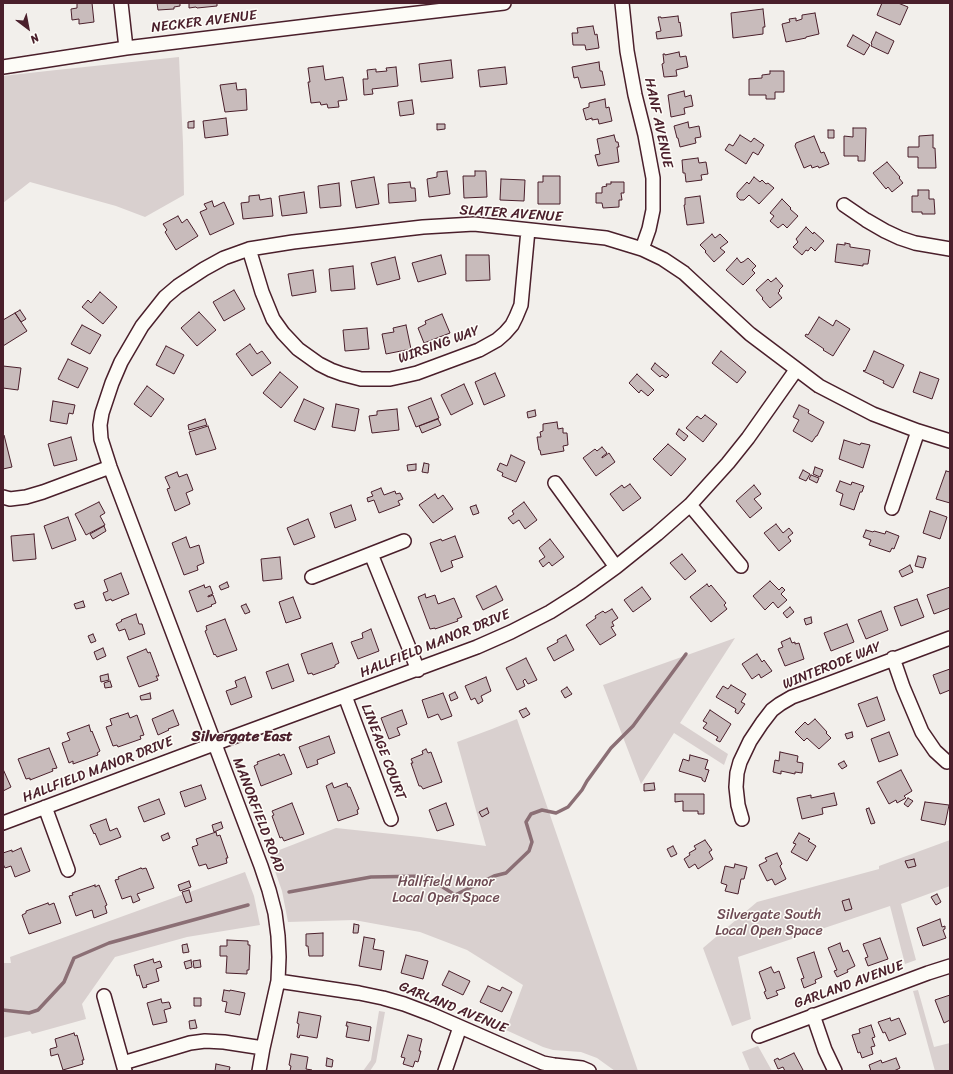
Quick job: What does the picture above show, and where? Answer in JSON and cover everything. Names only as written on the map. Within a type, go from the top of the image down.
[{"type":"street","points":[[121,3],[126,48]]},
{"type":"street","name":"NECKER AVENUE","points":[[3,67],[126,48],[332,22],[504,3]]},
{"type":"street","name":"HANF AVENUE","points":[[622,3],[627,51],[635,95],[654,178],[653,210],[649,229],[642,249]]},
{"type":"street","points":[[844,205],[878,228],[900,238],[915,243],[950,249]]},
{"type":"street","name":"SLATER AVENUE","points":[[110,467],[101,439],[100,425],[102,413],[112,383],[121,362],[142,326],[165,297],[178,286],[224,258],[249,249],[293,242],[423,227],[474,224],[606,238],[642,249],[663,259],[684,273],[750,334],[819,386],[873,414],[950,441]]},
{"type":"street","name":"WIRSING WAY","points":[[249,249],[264,297],[273,319],[283,333],[298,349],[319,364],[342,374],[361,378],[390,379],[417,372],[479,350],[492,343],[505,333],[512,325],[521,305],[528,230]]},
{"type":"street","name":"HALLFIELD MANOR DRIVE","points":[[3,823],[344,696],[418,670],[477,647],[550,612],[616,566],[657,534],[690,505],[728,463],[748,438],[796,370]]},
{"type":"street","points":[[892,508],[918,431]]},
{"type":"street","points":[[3,498],[10,499],[26,497],[58,487],[110,467]]},
{"type":"street","name":"MANORFIELD ROAD","points":[[110,467],[269,890],[275,913],[279,956],[278,981],[259,1071]]},
{"type":"street","points":[[554,483],[616,566]]},
{"type":"street","points":[[690,505],[741,566]]},
{"type":"street","points":[[312,577],[404,541]]},
{"type":"street","points":[[371,554],[418,670]]},
{"type":"street","name":"WINTERODE WAY","points":[[742,819],[738,805],[736,787],[737,773],[740,762],[750,741],[772,710],[792,697],[893,658],[950,638]]},
{"type":"street","points":[[893,658],[903,687],[922,732],[936,751],[947,762]]},
{"type":"street","name":"LINEAGE COURT","points":[[344,696],[392,819]]},
{"type":"street","points":[[45,807],[68,870]]},
{"type":"street","name":"GARLAND AVENUE","points":[[759,1036],[950,966]]},
{"type":"street","name":"GARLAND AVENUE","points":[[278,981],[359,993],[404,1004],[426,1012],[543,1063],[582,1068],[589,1071]]},
{"type":"street","points":[[104,996],[124,1067],[190,1043],[224,1042],[263,1048]]},
{"type":"street","points":[[813,1015],[825,1050],[835,1071]]},
{"type":"street","points":[[445,1071],[460,1027]]},
{"type":"green space","points":[[179,57],[184,195],[145,217],[116,206],[30,182],[3,203],[3,76]]},
{"type":"green space","points":[[735,638],[680,723],[728,754],[724,765],[674,733],[641,784],[603,685]]},
{"type":"green space","name":"Hallfield Manor Local Open Space","points":[[517,719],[638,1071],[615,1071],[597,1058],[581,1052],[553,1050],[543,1047],[506,1030],[523,985],[467,950],[420,932],[354,920],[288,922],[282,891],[269,854],[336,828],[486,846],[457,742]]},
{"type":"green space","name":"Silvergate South Local Open Space","points":[[950,840],[950,886],[901,904],[916,960],[905,964],[890,906],[738,957],[751,1019],[732,1026],[703,948],[757,902],[879,869],[879,866]]},
{"type":"green space","points":[[245,872],[254,896],[260,925],[187,937],[115,957],[82,1004],[86,1019],[32,1034],[30,1031],[3,1038],[3,963],[11,963],[10,957]]},
{"type":"green space","points":[[918,990],[934,1047],[950,1043],[950,1071],[935,1071],[913,991]]},
{"type":"green space","points":[[379,1011],[385,1012],[376,1062],[370,1071],[363,1071],[371,1060]]},
{"type":"green space","points":[[758,1046],[772,1071],[750,1071],[742,1052]]},
{"type":"building","points":[[77,3],[92,3],[94,22],[79,24],[79,19],[72,20],[71,9],[77,8]]},
{"type":"building","points":[[157,3],[180,3],[180,6],[174,7],[174,9],[158,10]]},
{"type":"building","points":[[189,3],[217,3],[217,6],[189,8]]},
{"type":"building","points":[[882,3],[898,3],[908,7],[900,25],[877,15]]},
{"type":"building","points":[[763,9],[765,27],[763,27],[763,34],[733,38],[731,13]]},
{"type":"building","points":[[815,13],[819,34],[786,42],[782,24],[790,22],[789,19],[796,18],[796,21],[802,19],[802,15]]},
{"type":"building","points":[[678,16],[682,36],[657,39],[656,32],[661,31],[658,17]]},
{"type":"building","points":[[593,26],[595,35],[597,34],[599,48],[586,50],[585,45],[573,45],[572,33],[578,33],[577,28]]},
{"type":"building","points":[[876,32],[894,41],[888,54],[871,46]]},
{"type":"building","points":[[853,35],[870,45],[864,55],[847,46]]},
{"type":"building","points":[[679,52],[680,57],[686,56],[688,67],[676,70],[677,76],[664,77],[662,64],[664,63],[663,54],[665,55]]},
{"type":"building","points":[[451,60],[453,78],[421,82],[419,64]]},
{"type":"building","points":[[599,62],[600,71],[602,71],[605,85],[581,88],[578,77],[574,78],[572,67]]},
{"type":"building","points":[[323,66],[325,80],[343,77],[347,100],[338,101],[339,107],[328,108],[327,104],[321,105],[320,102],[311,103],[308,68]]},
{"type":"building","points":[[396,67],[398,86],[372,89],[373,94],[364,95],[363,79],[368,79],[367,70],[376,69],[376,72],[387,71],[386,68]]},
{"type":"building","points":[[505,67],[507,84],[480,87],[478,70]]},
{"type":"building","points":[[770,71],[784,71],[784,92],[775,92],[775,99],[766,99],[766,95],[749,95],[749,79],[762,78],[762,75],[770,74]]},
{"type":"building","points":[[236,83],[237,90],[246,89],[247,110],[225,112],[220,85]]},
{"type":"building","points":[[684,91],[685,97],[691,95],[693,106],[684,108],[685,114],[671,117],[668,95]]},
{"type":"building","points":[[605,99],[606,108],[609,107],[612,121],[599,124],[598,119],[592,120],[592,118],[586,120],[583,109],[589,107],[589,103]]},
{"type":"building","points":[[412,100],[414,114],[400,116],[398,102]]},
{"type":"building","points":[[226,118],[228,135],[205,138],[203,121]]},
{"type":"building","points":[[194,121],[194,128],[188,128],[188,122]]},
{"type":"building","points":[[688,122],[689,128],[699,126],[701,137],[695,138],[696,143],[680,147],[674,126]]},
{"type":"building","points":[[437,124],[445,124],[445,129],[437,130]]},
{"type":"building","points":[[853,128],[866,128],[865,161],[858,161],[858,156],[844,156],[844,136],[853,137]]},
{"type":"building","points":[[828,130],[834,130],[834,138],[828,138]]},
{"type":"building","points":[[614,135],[619,147],[617,147],[619,162],[598,166],[595,155],[600,154],[597,139]]},
{"type":"building","points":[[740,135],[751,142],[754,138],[764,145],[758,155],[753,152],[746,164],[725,150],[729,144],[733,146]]},
{"type":"building","points":[[933,135],[936,168],[918,168],[918,157],[908,157],[908,147],[919,147],[919,136]]},
{"type":"building","points":[[814,136],[821,153],[824,152],[829,164],[819,168],[818,166],[812,168],[811,165],[804,168],[795,146],[796,143]]},
{"type":"building","points":[[698,158],[699,163],[706,162],[708,174],[701,175],[702,180],[686,182],[685,173],[683,173],[682,160]]},
{"type":"building","points":[[887,162],[900,177],[899,178],[903,183],[892,192],[888,187],[886,189],[873,173]]},
{"type":"building","points":[[447,171],[450,194],[429,197],[427,179],[437,177],[437,172]]},
{"type":"building","points":[[475,171],[486,171],[487,197],[464,198],[463,176],[475,176]]},
{"type":"building","points":[[543,176],[560,176],[560,204],[538,204],[538,182],[543,182]]},
{"type":"building","points":[[374,177],[379,204],[356,208],[351,181]]},
{"type":"building","points":[[754,177],[760,182],[762,180],[766,184],[768,183],[774,188],[759,204],[749,195],[744,200],[740,200],[737,197],[737,193],[747,182],[749,184]]},
{"type":"building","points":[[501,179],[525,180],[524,201],[500,200]]},
{"type":"building","points":[[410,182],[411,188],[415,188],[416,201],[389,203],[388,184]]},
{"type":"building","points":[[611,182],[624,182],[624,193],[621,193],[622,200],[619,200],[619,207],[603,208],[602,203],[596,203],[596,193],[602,193],[602,187],[607,186],[606,184],[611,184]]},
{"type":"building","points":[[339,183],[341,206],[320,208],[318,186]]},
{"type":"building","points":[[918,190],[929,190],[929,199],[934,199],[935,214],[912,212],[912,196],[918,196]]},
{"type":"building","points":[[304,192],[307,213],[282,216],[279,196]]},
{"type":"building","points":[[259,195],[260,200],[271,198],[273,216],[243,219],[241,203],[249,202],[249,196]]},
{"type":"building","points":[[700,196],[704,223],[687,225],[684,205],[685,198]]},
{"type":"building","points":[[782,199],[798,216],[787,228],[783,224],[778,228],[770,221],[774,216],[770,213]]},
{"type":"building","points":[[212,201],[214,207],[224,202],[234,224],[210,235],[200,212],[207,209],[204,204]]},
{"type":"building","points":[[178,216],[182,223],[187,219],[198,236],[176,250],[165,232],[167,230],[163,224]]},
{"type":"building","points":[[806,227],[813,234],[814,232],[824,241],[815,251],[811,247],[802,255],[793,247],[798,242],[796,239]]},
{"type":"building","points":[[712,234],[715,238],[720,234],[728,242],[720,248],[725,252],[714,262],[700,245]]},
{"type":"building","points":[[845,243],[850,244],[850,247],[870,250],[868,264],[863,264],[863,266],[835,262],[837,244],[845,245]]},
{"type":"building","points":[[441,255],[446,274],[418,282],[412,263]]},
{"type":"building","points":[[466,255],[489,255],[490,280],[466,281]]},
{"type":"building","points":[[395,257],[400,279],[377,285],[371,263]]},
{"type":"building","points":[[737,258],[741,263],[748,258],[756,266],[752,270],[755,273],[743,285],[726,270]]},
{"type":"building","points":[[353,266],[355,289],[331,291],[329,269]]},
{"type":"building","points":[[313,270],[316,292],[292,296],[288,274]]},
{"type":"building","points":[[776,278],[783,286],[778,293],[782,298],[770,308],[756,290],[768,279],[771,282]]},
{"type":"building","points":[[234,290],[245,309],[224,321],[213,302]]},
{"type":"building","points":[[100,292],[117,307],[103,324],[82,307],[88,300],[91,303]]},
{"type":"building","points":[[20,310],[26,319],[21,322],[15,313]]},
{"type":"building","points":[[199,312],[216,330],[197,346],[181,328]]},
{"type":"building","points":[[15,313],[27,331],[3,346],[3,320]]},
{"type":"building","points":[[442,314],[450,333],[424,343],[418,328],[426,324],[425,321]]},
{"type":"building","points":[[819,317],[833,326],[836,320],[850,329],[833,356],[805,336],[806,334],[808,335]]},
{"type":"building","points":[[82,325],[101,335],[90,354],[71,344]]},
{"type":"building","points":[[406,325],[411,349],[386,354],[382,334],[394,332],[393,328]]},
{"type":"building","points":[[367,328],[369,349],[345,351],[343,330]]},
{"type":"building","points":[[250,344],[257,354],[262,351],[271,363],[252,376],[236,354]]},
{"type":"building","points":[[166,346],[184,355],[174,374],[156,365]]},
{"type":"building","points":[[721,351],[746,372],[737,383],[712,363]]},
{"type":"building","points":[[874,351],[904,365],[893,388],[883,383],[884,381],[863,371],[865,371]]},
{"type":"building","points":[[68,359],[88,368],[78,388],[58,379]]},
{"type":"building","points":[[655,363],[669,375],[666,378],[662,375],[660,377],[651,369]]},
{"type":"building","points":[[3,366],[21,368],[18,390],[3,388]]},
{"type":"building","points":[[280,372],[298,387],[281,408],[263,393]]},
{"type":"building","points":[[920,372],[939,379],[932,399],[913,392]]},
{"type":"building","points":[[495,373],[505,396],[484,405],[475,382]]},
{"type":"building","points":[[637,374],[654,390],[648,396],[641,390],[639,393],[629,383]]},
{"type":"building","points":[[464,384],[473,404],[451,415],[441,395]]},
{"type":"building","points":[[147,386],[164,399],[151,417],[134,404]]},
{"type":"building","points":[[431,398],[439,418],[416,427],[408,407]]},
{"type":"building","points":[[304,399],[324,408],[315,430],[294,421]]},
{"type":"building","points":[[53,401],[75,405],[73,414],[69,413],[67,424],[50,421]]},
{"type":"building","points":[[336,404],[359,409],[355,431],[332,427]]},
{"type":"building","points":[[799,405],[809,410],[808,413],[824,422],[817,436],[812,442],[793,431],[799,420],[793,417]]},
{"type":"building","points":[[397,409],[399,430],[372,433],[369,416],[377,415],[377,411]]},
{"type":"building","points":[[535,410],[536,416],[528,418],[527,412]]},
{"type":"building","points":[[705,415],[717,424],[703,442],[686,428],[697,416],[701,419]]},
{"type":"building","points":[[205,419],[207,425],[189,430],[188,425]]},
{"type":"building","points":[[438,419],[441,425],[422,433],[419,426]]},
{"type":"building","points":[[557,422],[558,429],[563,428],[563,433],[567,433],[568,445],[563,446],[564,451],[541,455],[537,437],[541,437],[540,432],[543,431],[543,424]]},
{"type":"building","points":[[208,426],[216,449],[196,455],[189,432]]},
{"type":"building","points":[[679,429],[688,436],[684,441],[676,434]]},
{"type":"building","points":[[3,435],[12,467],[3,469]]},
{"type":"building","points":[[71,437],[77,460],[54,466],[48,444]]},
{"type":"building","points":[[844,440],[860,445],[861,443],[870,445],[863,468],[839,459]]},
{"type":"building","points":[[668,444],[686,459],[671,476],[653,459]]},
{"type":"building","points":[[602,447],[607,453],[602,458],[609,453],[615,462],[596,476],[583,458],[595,449],[597,451]]},
{"type":"building","points":[[511,455],[525,462],[516,482],[502,476],[503,473],[497,470],[500,463],[507,466]]},
{"type":"building","points":[[424,463],[429,464],[428,473],[422,472]]},
{"type":"building","points":[[416,464],[416,470],[408,471],[407,465]]},
{"type":"building","points":[[815,467],[823,470],[820,477],[813,474]]},
{"type":"building","points":[[803,470],[810,474],[806,481],[799,478]]},
{"type":"building","points":[[946,471],[950,472],[950,503],[936,499]]},
{"type":"building","points":[[177,472],[179,477],[187,474],[193,490],[186,493],[190,504],[175,511],[167,489],[170,488],[165,477]]},
{"type":"building","points":[[811,475],[819,478],[817,483],[809,479]]},
{"type":"building","points":[[840,481],[851,485],[852,482],[864,486],[862,492],[860,492],[854,510],[840,505],[843,494],[836,491]]},
{"type":"building","points":[[630,484],[641,498],[623,511],[610,494],[622,485],[624,488]]},
{"type":"building","points":[[754,485],[761,494],[754,499],[762,508],[750,518],[736,501]]},
{"type":"building","points":[[381,488],[384,495],[395,491],[396,494],[400,493],[403,499],[398,501],[400,505],[379,513],[374,500],[368,502],[367,498],[373,496],[371,492]]},
{"type":"building","points":[[435,494],[438,499],[443,495],[453,509],[433,523],[419,505]]},
{"type":"building","points":[[99,502],[105,513],[100,516],[105,525],[86,535],[75,514]]},
{"type":"building","points":[[524,502],[537,520],[525,529],[519,520],[513,524],[508,518],[514,514],[512,511]]},
{"type":"building","points":[[351,505],[356,520],[335,528],[330,513]]},
{"type":"building","points":[[476,505],[479,513],[473,515],[470,507]]},
{"type":"building","points":[[930,511],[947,517],[940,539],[923,533]]},
{"type":"building","points":[[68,517],[76,540],[52,549],[44,526]]},
{"type":"building","points":[[308,519],[315,537],[294,545],[287,528]]},
{"type":"building","points":[[776,524],[783,533],[789,528],[793,533],[788,537],[791,541],[779,551],[764,533]]},
{"type":"building","points":[[104,526],[106,531],[93,539],[90,534]]},
{"type":"building","points":[[866,530],[885,534],[886,531],[899,536],[894,549],[892,548],[890,552],[869,545],[871,540],[863,537]]},
{"type":"building","points":[[34,534],[36,559],[13,561],[11,536]]},
{"type":"building","points":[[455,536],[463,557],[451,561],[453,567],[441,572],[430,543],[441,539],[442,541]]},
{"type":"building","points":[[186,537],[190,548],[199,545],[204,563],[197,566],[198,570],[184,575],[172,543]]},
{"type":"building","points":[[550,539],[564,557],[552,566],[549,562],[543,567],[539,561],[545,557],[539,548]]},
{"type":"building","points":[[682,554],[696,571],[685,580],[670,563]]},
{"type":"building","points":[[918,556],[926,558],[923,568],[915,566]]},
{"type":"building","points":[[280,557],[282,579],[263,581],[261,559]]},
{"type":"building","points":[[910,565],[913,572],[902,577],[899,571]]},
{"type":"building","points":[[121,573],[129,594],[112,601],[111,599],[106,601],[103,593],[108,591],[104,580]]},
{"type":"building","points":[[770,581],[779,590],[782,587],[785,590],[781,594],[787,600],[778,608],[773,602],[765,610],[753,596]]},
{"type":"building","points":[[227,582],[229,587],[221,590],[219,586]]},
{"type":"building","points":[[707,584],[709,587],[711,585],[726,603],[724,605],[727,609],[711,622],[690,597]]},
{"type":"building","points":[[204,585],[205,588],[210,586],[213,594],[208,597],[213,595],[216,603],[197,612],[189,591]]},
{"type":"building","points":[[496,586],[503,600],[483,610],[476,596]]},
{"type":"building","points":[[642,587],[651,599],[633,612],[624,600]]},
{"type":"building","points":[[950,587],[950,608],[934,614],[927,595]]},
{"type":"building","points":[[425,594],[426,598],[435,595],[438,604],[454,598],[462,617],[457,619],[458,621],[435,629],[430,629],[418,597]]},
{"type":"building","points":[[293,597],[301,618],[286,623],[279,602]]},
{"type":"building","points":[[917,599],[924,617],[901,626],[894,607]]},
{"type":"building","points":[[83,601],[85,607],[76,609],[74,604]]},
{"type":"building","points":[[246,604],[250,612],[245,614],[241,606]]},
{"type":"building","points":[[790,607],[794,612],[787,618],[783,613]]},
{"type":"building","points":[[612,609],[618,618],[612,622],[614,626],[611,627],[616,635],[600,645],[586,625],[596,618],[595,616],[603,611],[605,613]]},
{"type":"building","points":[[881,611],[888,630],[866,639],[858,620]]},
{"type":"building","points":[[136,614],[139,624],[142,624],[145,634],[129,640],[125,629],[119,631],[116,624],[122,621],[121,620]]},
{"type":"building","points":[[811,617],[812,623],[806,625],[804,619]]},
{"type":"building","points":[[225,619],[237,650],[217,657],[215,654],[214,655],[205,631],[207,630],[206,626]]},
{"type":"building","points":[[847,624],[854,642],[831,651],[824,633]]},
{"type":"building","points":[[371,629],[379,651],[358,659],[351,642],[363,638],[362,633]]},
{"type":"building","points":[[93,634],[96,641],[91,643],[88,636]]},
{"type":"building","points":[[566,635],[574,650],[554,661],[547,648],[558,642],[557,640]]},
{"type":"building","points":[[790,638],[792,643],[799,643],[804,659],[785,666],[778,649],[783,647],[781,642]]},
{"type":"building","points":[[332,643],[339,663],[335,665],[335,667],[313,675],[312,673],[308,674],[301,654]]},
{"type":"building","points":[[103,648],[106,656],[97,660],[94,652]]},
{"type":"building","points":[[146,649],[148,653],[150,652],[159,676],[156,676],[158,680],[139,687],[127,657]]},
{"type":"building","points":[[757,654],[762,662],[764,660],[772,671],[761,678],[759,674],[752,679],[742,664]]},
{"type":"building","points":[[526,658],[537,680],[528,684],[525,679],[523,681],[525,686],[517,690],[506,668]]},
{"type":"building","points":[[288,664],[294,681],[272,689],[266,672]]},
{"type":"building","points":[[950,669],[950,690],[940,694],[933,675]]},
{"type":"building","points":[[108,674],[109,680],[101,682],[100,676]]},
{"type":"building","points":[[245,677],[252,697],[231,705],[226,691],[237,687],[235,681]]},
{"type":"building","points":[[486,677],[491,691],[481,696],[483,701],[478,704],[475,698],[471,700],[465,686]]},
{"type":"building","points":[[110,681],[112,687],[105,688],[104,683]]},
{"type":"building","points":[[731,685],[746,694],[741,702],[745,704],[738,714],[735,712],[736,709],[716,697],[723,686],[728,689]]},
{"type":"building","points":[[567,687],[572,694],[565,698],[561,691]]},
{"type":"building","points":[[455,692],[458,698],[451,701],[449,695]]},
{"type":"building","points":[[150,693],[151,699],[141,700],[140,696]]},
{"type":"building","points":[[443,693],[452,716],[441,720],[438,714],[428,718],[422,700]]},
{"type":"building","points":[[877,697],[885,720],[867,727],[858,704]]},
{"type":"building","points":[[526,708],[530,714],[523,718],[519,711]]},
{"type":"building","points":[[173,710],[179,725],[158,735],[152,719]]},
{"type":"building","points":[[402,710],[407,724],[397,728],[400,735],[389,739],[381,718]]},
{"type":"building","points":[[710,710],[731,724],[720,742],[716,740],[718,737],[703,728],[707,723],[703,721]]},
{"type":"building","points":[[128,713],[130,718],[137,715],[144,735],[140,736],[141,739],[118,747],[117,745],[113,746],[106,727],[112,725],[110,719]]},
{"type":"building","points":[[815,719],[831,738],[819,749],[807,738],[804,741],[795,732],[805,722],[808,725]]},
{"type":"building","points":[[89,725],[100,751],[97,753],[98,755],[73,764],[73,761],[69,763],[62,743],[70,740],[67,733]]},
{"type":"building","points":[[852,732],[853,737],[847,739],[845,734]]},
{"type":"building","points":[[889,732],[898,755],[879,762],[871,739]]},
{"type":"building","points":[[329,736],[335,753],[317,760],[318,764],[307,768],[299,747]]},
{"type":"building","points":[[49,748],[57,768],[30,780],[30,778],[26,779],[18,759]]},
{"type":"building","points":[[426,749],[428,753],[431,752],[442,782],[423,789],[419,786],[411,759],[423,754],[422,751]]},
{"type":"building","points":[[780,752],[798,756],[797,762],[803,763],[802,773],[795,772],[795,774],[781,771],[781,774],[773,772],[775,760],[779,761]]},
{"type":"building","points":[[279,754],[280,756],[284,754],[292,774],[261,786],[254,766],[258,764],[257,762]]},
{"type":"building","points":[[690,755],[708,760],[705,769],[709,770],[705,782],[702,778],[679,771],[683,759],[689,761]]},
{"type":"building","points":[[844,761],[847,766],[842,769],[838,764]]},
{"type":"building","points":[[3,769],[11,787],[3,791]]},
{"type":"building","points":[[901,770],[912,791],[904,796],[906,798],[897,803],[896,800],[889,804],[877,782]]},
{"type":"building","points":[[332,783],[334,788],[347,783],[359,809],[357,810],[358,814],[338,821],[326,786]]},
{"type":"building","points":[[654,783],[655,790],[644,791],[644,784]]},
{"type":"building","points":[[201,785],[206,799],[185,807],[180,792]]},
{"type":"building","points":[[834,793],[837,805],[822,808],[823,814],[802,819],[797,798],[811,795],[811,798]]},
{"type":"building","points":[[675,794],[704,794],[704,814],[698,814],[698,811],[683,811],[683,801],[675,802]]},
{"type":"building","points":[[908,798],[913,801],[908,807],[904,804]]},
{"type":"building","points":[[159,799],[165,814],[144,822],[138,807]]},
{"type":"building","points":[[925,802],[949,805],[945,825],[921,820]]},
{"type":"building","points":[[292,803],[304,834],[284,841],[282,837],[280,838],[272,816],[274,815],[272,811]]},
{"type":"building","points":[[446,803],[454,825],[437,831],[429,810]]},
{"type":"building","points":[[487,808],[489,813],[482,817],[479,812]]},
{"type":"building","points":[[869,808],[875,823],[871,824],[866,809]]},
{"type":"building","points":[[106,819],[110,831],[117,828],[121,837],[100,845],[90,825]]},
{"type":"building","points":[[221,822],[223,828],[214,832],[212,825]]},
{"type":"building","points":[[216,832],[217,836],[220,835],[228,858],[226,858],[227,863],[208,869],[206,864],[199,866],[192,847],[198,845],[196,839]]},
{"type":"building","points":[[168,833],[170,838],[163,841],[161,836]]},
{"type":"building","points":[[799,833],[810,839],[808,841],[816,846],[807,861],[791,852],[796,844],[793,843]]},
{"type":"building","points":[[705,840],[712,850],[709,852],[713,859],[698,869],[695,864],[689,868],[684,859],[690,855],[689,853],[696,849],[694,846]]},
{"type":"building","points":[[673,846],[677,854],[671,857],[667,849]]},
{"type":"building","points":[[21,848],[30,871],[15,877],[11,866],[5,868],[3,864],[3,853],[12,850],[12,852]]},
{"type":"building","points":[[777,853],[782,864],[780,866],[786,879],[775,885],[772,879],[767,881],[759,865],[767,861],[765,858]]},
{"type":"building","points":[[914,859],[916,866],[908,868],[905,861]]},
{"type":"building","points":[[735,864],[747,867],[744,879],[741,879],[738,894],[725,891],[727,885],[721,883],[725,866],[734,868]]},
{"type":"building","points":[[141,868],[146,868],[154,888],[137,894],[140,900],[133,903],[131,896],[122,899],[115,880],[119,879],[118,877]]},
{"type":"building","points":[[189,881],[191,887],[180,891],[178,885]]},
{"type":"building","points":[[95,885],[95,887],[99,885],[107,905],[105,906],[107,913],[94,918],[92,910],[76,916],[69,896],[73,895],[72,893]]},
{"type":"building","points":[[189,890],[192,901],[186,903],[182,892]]},
{"type":"building","points":[[937,894],[941,902],[936,905],[931,897]]},
{"type":"building","points":[[849,899],[852,909],[845,911],[842,901]]},
{"type":"building","points":[[48,903],[49,905],[54,903],[61,923],[29,934],[22,915],[26,913],[26,911]]},
{"type":"building","points":[[940,919],[942,927],[945,926],[945,929],[943,930],[946,938],[923,946],[917,928]]},
{"type":"building","points":[[354,924],[359,925],[358,933],[353,933]]},
{"type":"building","points":[[323,933],[323,956],[309,956],[308,946],[306,946],[306,934]]},
{"type":"building","points":[[364,937],[375,939],[373,949],[384,951],[381,970],[359,966]]},
{"type":"building","points":[[880,938],[888,959],[868,966],[865,958],[868,957],[863,944]]},
{"type":"building","points":[[227,940],[248,941],[248,945],[250,945],[249,970],[247,970],[247,974],[226,973],[227,956],[220,956],[220,946],[227,946]]},
{"type":"building","points":[[840,943],[843,952],[848,950],[855,966],[847,970],[848,972],[837,977],[834,971],[837,970],[828,948]]},
{"type":"building","points":[[187,944],[189,952],[183,953],[182,945]]},
{"type":"building","points":[[814,952],[822,977],[815,980],[816,983],[804,988],[801,979],[804,978],[797,958]]},
{"type":"building","points":[[406,955],[428,961],[423,979],[401,973]]},
{"type":"building","points":[[153,959],[154,963],[160,961],[162,967],[156,969],[159,981],[146,985],[147,987],[143,988],[139,975],[137,976],[134,965]]},
{"type":"building","points":[[191,960],[192,967],[186,969],[184,962]]},
{"type":"building","points":[[200,960],[201,967],[194,968],[193,961]]},
{"type":"building","points":[[771,967],[774,973],[779,971],[785,988],[776,991],[778,995],[767,999],[764,992],[766,991],[759,972]]},
{"type":"building","points":[[449,971],[470,981],[463,995],[442,985]]},
{"type":"building","points":[[488,986],[500,991],[502,987],[512,992],[502,1012],[480,1002]]},
{"type":"building","points":[[224,990],[245,993],[240,1015],[225,1012],[227,1002],[222,1001]]},
{"type":"building","points":[[950,995],[950,1020],[944,1023],[935,1000]]},
{"type":"building","points":[[194,998],[201,998],[201,1006],[194,1006]]},
{"type":"building","points":[[161,999],[162,1003],[169,1002],[171,1008],[164,1010],[167,1022],[153,1025],[147,1003]]},
{"type":"building","points":[[299,1012],[321,1016],[317,1038],[300,1035],[299,1038],[297,1037]]},
{"type":"building","points":[[890,1018],[891,1021],[899,1018],[906,1034],[889,1041],[878,1022]]},
{"type":"building","points":[[195,1020],[197,1028],[190,1029],[189,1021]]},
{"type":"building","points":[[347,1022],[371,1027],[369,1041],[346,1037],[348,1026],[346,1026]]},
{"type":"building","points":[[871,1025],[875,1037],[872,1038],[875,1046],[871,1047],[873,1054],[862,1058],[860,1052],[858,1053],[852,1035],[860,1033],[859,1029]]},
{"type":"building","points":[[74,1033],[75,1036],[77,1035],[84,1060],[82,1060],[83,1064],[63,1070],[58,1054],[51,1056],[50,1049],[57,1047],[55,1039]]},
{"type":"building","points":[[408,1035],[422,1039],[418,1062],[415,1061],[413,1067],[403,1064],[405,1058],[401,1057]]},
{"type":"building","points":[[794,1053],[803,1070],[785,1071],[783,1067],[778,1069],[774,1060],[778,1058],[779,1060]]},
{"type":"building","points":[[291,1054],[308,1057],[306,1069],[312,1071],[290,1071],[291,1066],[289,1065]]},
{"type":"building","points":[[327,1058],[333,1060],[332,1067],[326,1066]]},
{"type":"building","points":[[896,1058],[900,1068],[894,1071],[871,1071],[869,1065],[881,1060],[882,1063]]},
{"type":"building","points":[[216,1064],[230,1067],[229,1071],[215,1071]]},
{"type":"waterway","points":[[289,892],[371,877],[426,876],[455,895],[494,876],[506,873],[529,851],[532,842],[526,822],[531,814],[542,810],[556,813],[568,807],[582,790],[611,748],[633,726],[686,654]]},
{"type":"waterway","points":[[3,1010],[29,1013],[38,1010],[64,982],[74,958],[109,943],[248,905]]},
{"type":"district","name":"Silvergate East","points":[[242,737]]}]
